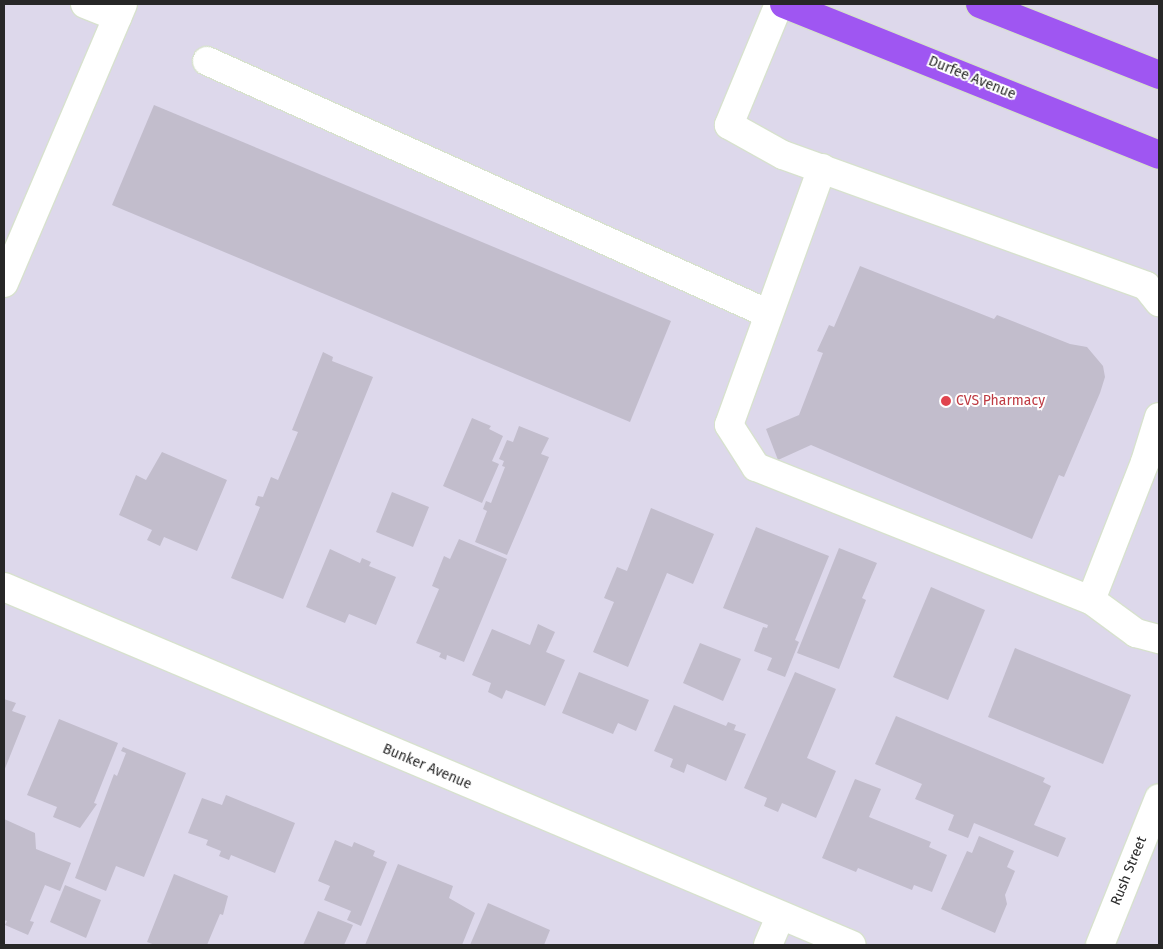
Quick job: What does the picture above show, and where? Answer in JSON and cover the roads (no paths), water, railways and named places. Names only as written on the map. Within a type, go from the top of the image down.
[{"type":"main road","name":"Durfee Avenue","points":[[784,4],[1159,155]]},
{"type":"main road","points":[[980,4],[1019,11],[1158,68]]},
{"type":"street","points":[[4,283],[120,10],[85,4]]},
{"type":"street","points":[[779,4],[729,125],[783,155],[1146,286],[1159,302]]},
{"type":"street","points":[[207,61],[769,314]]},
{"type":"street","points":[[822,168],[729,425],[756,467],[1091,600],[1136,633],[1159,640]]},
{"type":"street","points":[[1091,600],[1159,417]]},
{"type":"street","name":"Bunker Avenue","points":[[4,587],[780,917],[852,945]]},
{"type":"street","name":"Rush Street","points":[[1100,945],[1159,798]]},
{"type":"street","points":[[768,945],[780,917]]},
{"type":"place","name":"CVS Pharmacy","points":[[946,401]]}]
